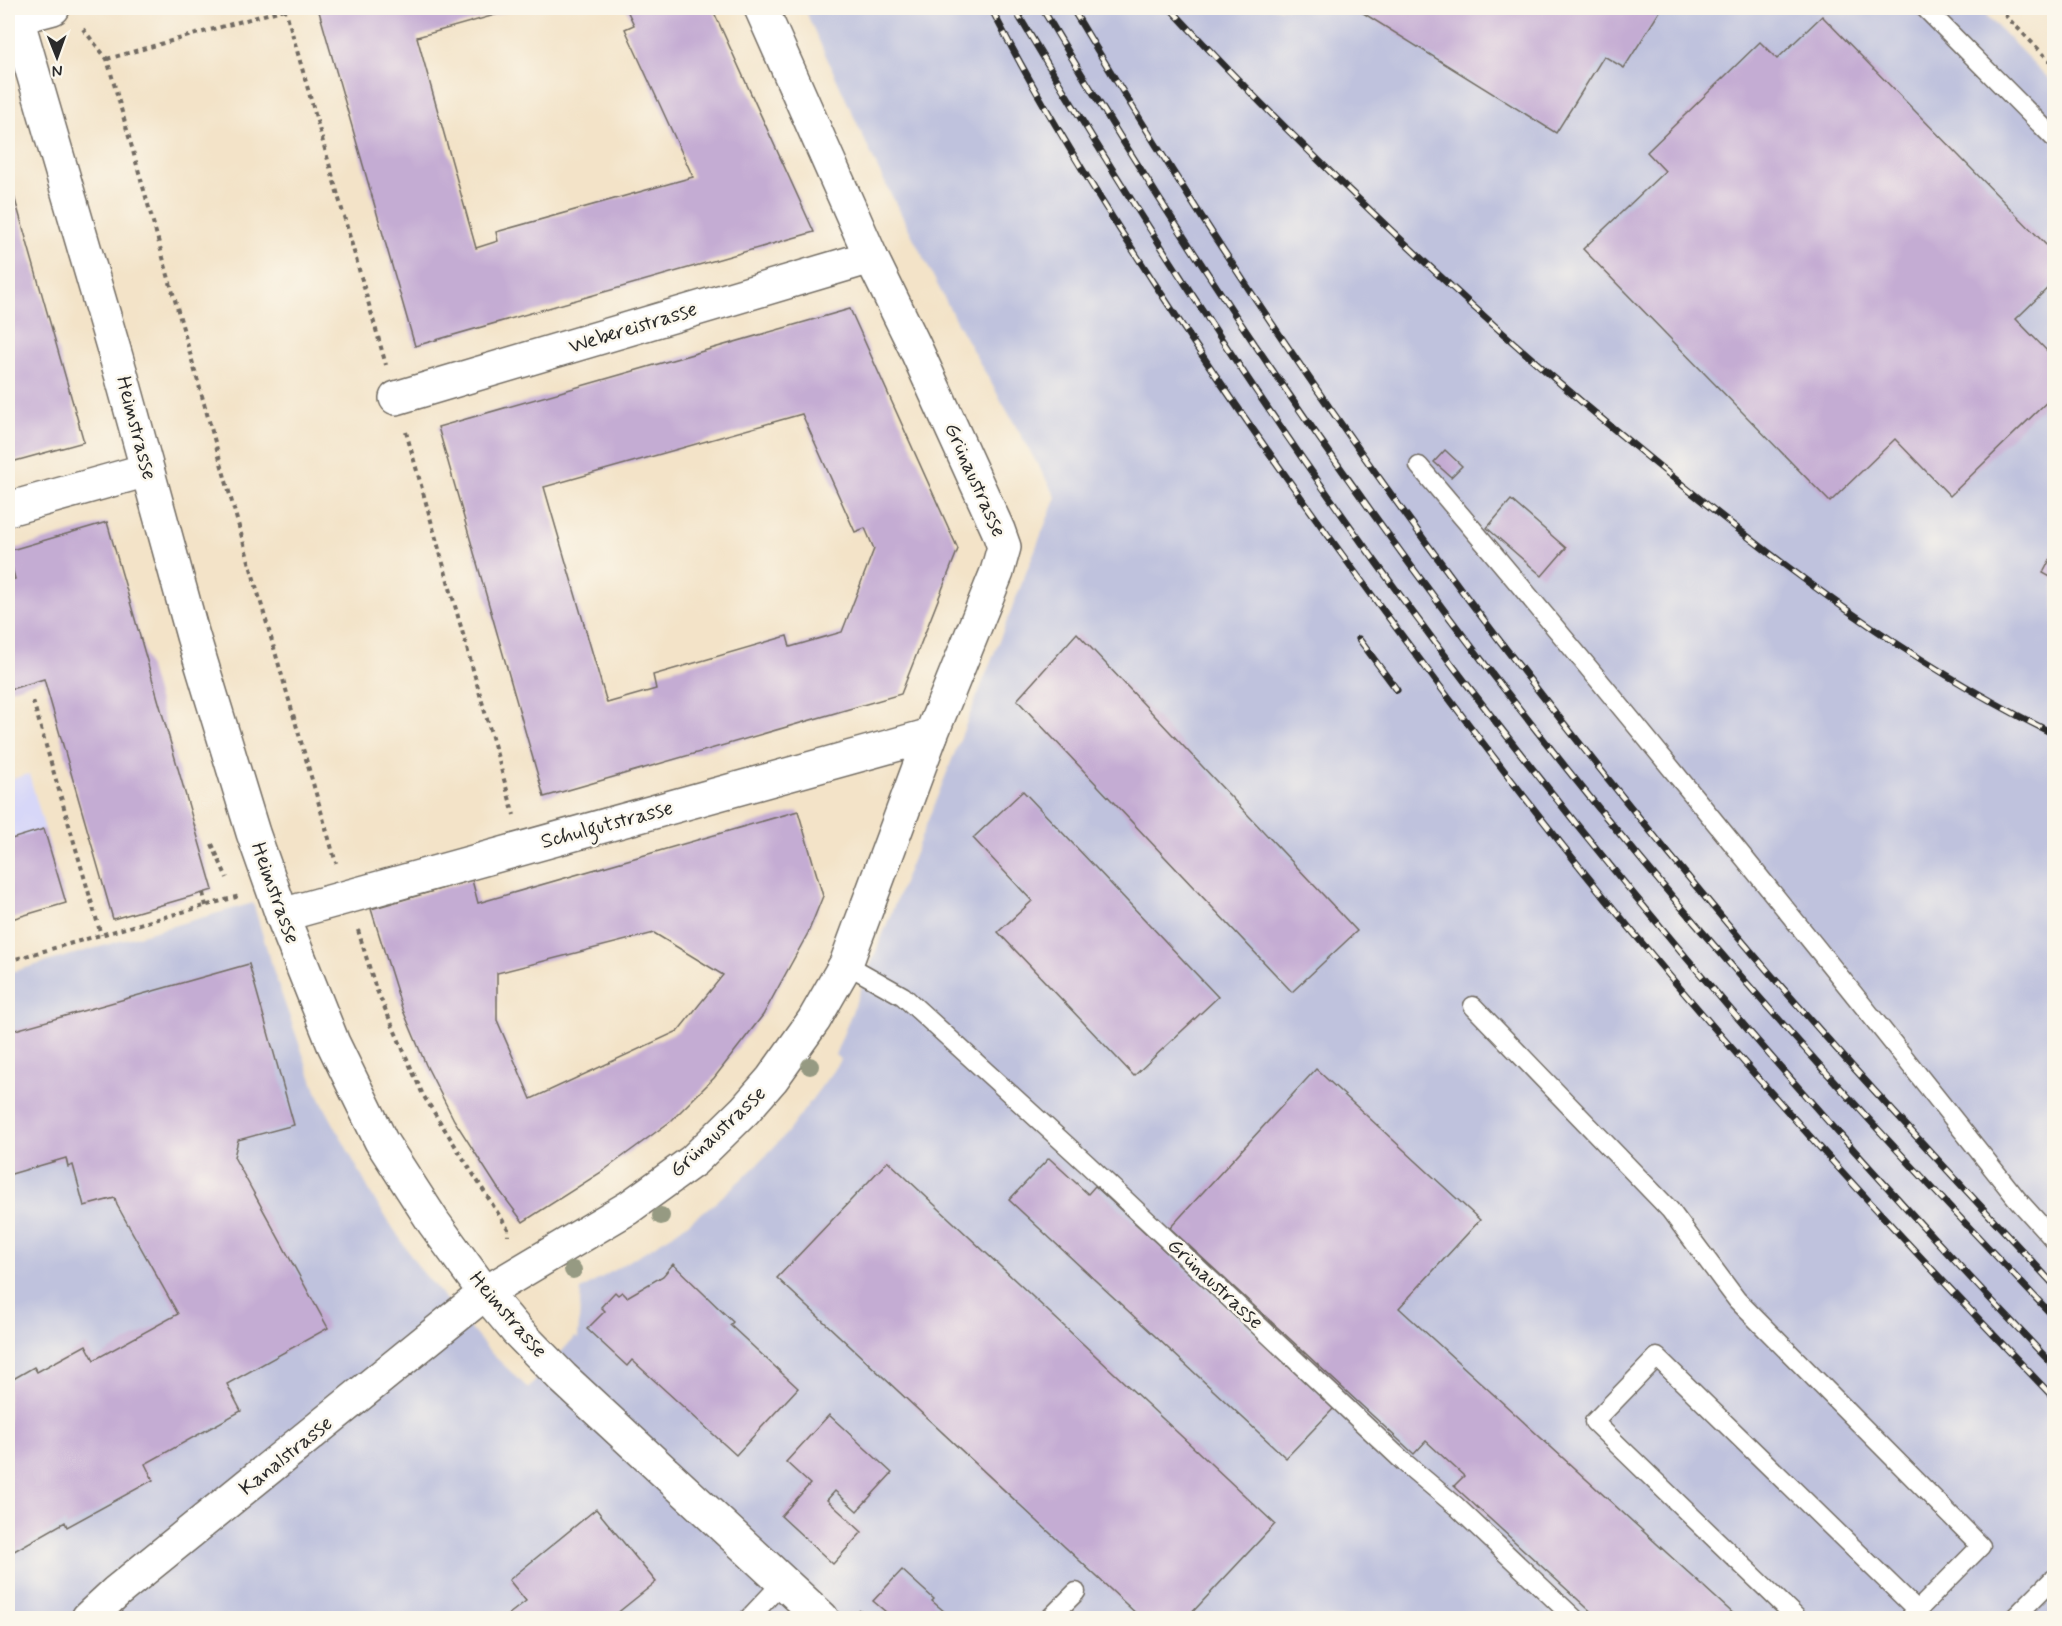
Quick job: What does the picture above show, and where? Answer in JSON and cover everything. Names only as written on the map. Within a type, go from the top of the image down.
[{"type":"street","points":[[12,15],[53,8]]},
{"type":"street","name":"Grünaustrasse","points":[[485,1293],[628,1208],[693,1161],[746,1110],[772,1080],[814,1020],[846,964],[931,735],[997,572],[1004,547],[915,345],[871,257],[761,8]]},
{"type":"street","name":"Heimstrasse","points":[[12,15],[121,374],[193,636],[242,799],[282,915],[333,1043],[381,1141],[434,1223],[485,1293],[518,1331],[563,1378],[822,1618]]},
{"type":"street","name":"Webereistrasse","points":[[396,398],[871,257]]},
{"type":"street","points":[[8,509],[147,470]]},
{"type":"street","name":"Schulgutstrasse","points":[[282,915],[931,735]]},
{"type":"street","name":"Kanalstrasse","points":[[87,1618],[485,1293]]},
{"type":"lane","points":[[1925,8],[2055,138]]},
{"type":"lane","points":[[1419,466],[1539,606],[1778,899],[2017,1199],[2055,1240]]},
{"type":"lane","name":"Grünaustrasse","points":[[846,964],[903,996],[1087,1164],[1388,1447],[1456,1506],[1574,1618]]},
{"type":"lane","points":[[1473,1006],[1670,1210],[1737,1300],[1981,1546],[1913,1615],[1658,1357],[1594,1422],[1797,1618]]},
{"type":"lane","points":[[2014,1618],[2052,1580],[2055,1582]]},
{"type":"lane","points":[[749,1618],[783,1582]]},
{"type":"lane","points":[[1050,1618],[1076,1592]]},
{"type":"path","points":[[1998,8],[2055,65]]},
{"type":"path","points":[[107,59],[285,9]]},
{"type":"path","points":[[33,701],[101,935]]},
{"type":"path","points":[[8,961],[236,897],[212,844]]},
{"type":"path","points":[[203,893],[206,906]]},
{"type":"shaded area","points":[[804,8],[1979,8],[2054,84],[2054,1618],[8,1618],[8,973],[253,903],[275,976],[316,1091],[374,1199],[420,1269],[492,1354],[528,1388],[575,1337],[578,1339],[581,1290],[672,1235],[715,1203],[755,1167],[787,1133],[841,1060],[835,1055],[1056,497],[957,323],[877,167]]},
{"type":"shaded area","points":[[29,774],[52,854],[8,867],[8,780]]},
{"type":"building","points":[[318,8],[520,8],[417,37],[476,248],[498,241],[496,232],[693,177],[625,29],[634,25],[626,8],[712,8],[814,232],[415,346]]},
{"type":"building","points":[[1355,8],[1662,8],[1624,68],[1604,56],[1556,133]]},
{"type":"building","points":[[1822,16],[2054,253],[2054,282],[2016,319],[2054,358],[2054,395],[1950,496],[1895,439],[1830,502],[1583,249],[1665,171],[1647,152],[1760,42],[1777,59]]},
{"type":"building","points":[[8,175],[84,442],[8,463]]},
{"type":"building","points":[[850,309],[958,549],[901,694],[544,797],[438,427]],"holes":[[[802,414],[855,532],[865,528],[874,549],[842,632],[790,647],[787,636],[653,675],[656,689],[607,703],[544,487]]]},
{"type":"building","points":[[1445,450],[1462,466],[1451,477],[1434,462]]},
{"type":"building","points":[[1511,500],[1566,548],[1542,576],[1487,528]]},
{"type":"building","points":[[107,522],[213,890],[113,919],[44,679],[8,690],[8,581],[15,579],[8,551]]},
{"type":"building","points":[[2054,552],[2054,579],[2043,573]]},
{"type":"building","points":[[1077,633],[1357,931],[1292,992],[1017,700]]},
{"type":"building","points":[[1023,791],[1218,997],[1134,1076],[998,932],[1032,901],[973,838]]},
{"type":"building","points":[[798,811],[823,896],[808,933],[763,1015],[714,1078],[671,1121],[603,1171],[523,1222],[497,1187],[454,1120],[426,1065],[402,1008],[371,909],[472,880],[478,903]],"holes":[[[654,933],[723,975],[678,1031],[531,1099],[497,1020],[497,973]]]},
{"type":"building","points":[[44,829],[66,903],[8,920],[8,840]]},
{"type":"building","points":[[249,964],[294,1125],[238,1140],[234,1157],[328,1328],[227,1384],[241,1411],[145,1464],[153,1480],[67,1527],[65,1522],[9,1554],[8,1382],[34,1367],[37,1372],[86,1345],[94,1360],[178,1314],[115,1198],[84,1206],[73,1165],[68,1167],[66,1158],[8,1175],[8,1032]]},
{"type":"building","points":[[1316,1069],[1480,1220],[1399,1308],[1738,1618],[1598,1618],[1454,1486],[1464,1476],[1426,1441],[1414,1454],[1170,1228]]},
{"type":"building","points":[[1049,1158],[1088,1194],[1095,1186],[1334,1408],[1286,1458],[1009,1200]]},
{"type":"building","points":[[888,1161],[1275,1524],[1187,1618],[1141,1618],[777,1278]]},
{"type":"building","points":[[673,1264],[733,1322],[730,1325],[798,1388],[736,1455],[632,1360],[627,1366],[587,1329],[605,1311],[601,1307],[615,1292],[618,1295],[622,1292],[627,1297],[663,1276]]},
{"type":"building","points":[[829,1415],[892,1473],[857,1511],[835,1491],[827,1500],[862,1532],[833,1564],[781,1516],[810,1484],[786,1462]]},
{"type":"building","points":[[596,1509],[656,1582],[611,1618],[504,1618],[526,1601],[509,1580]]},
{"type":"building","points":[[902,1570],[952,1618],[893,1618],[873,1601]]},
{"type":"railway","points":[[991,8],[1068,146],[1131,248],[1198,349],[1314,516],[1469,724],[1558,840],[1740,1058],[1873,1206],[2054,1398]]},
{"type":"railway","points":[[1014,8],[1120,182],[1231,354],[1347,523],[1469,687],[1608,863],[1752,1035],[1901,1202],[2054,1366]]},
{"type":"railway","points":[[1042,8],[1163,205],[1226,302],[1357,492],[1495,678],[1625,840],[1744,980],[1928,1184],[2054,1317]]},
{"type":"railway","points":[[1072,8],[1196,208],[1260,306],[1393,497],[1533,684],[1605,776],[1754,955],[1865,1080],[2054,1285]]},
{"type":"railway","points":[[1170,8],[1280,122],[1422,260],[1536,363],[1654,462],[1749,538],[1847,610],[1948,676],[2054,734]]},
{"type":"railway","points":[[1359,639],[1397,690]]}]
